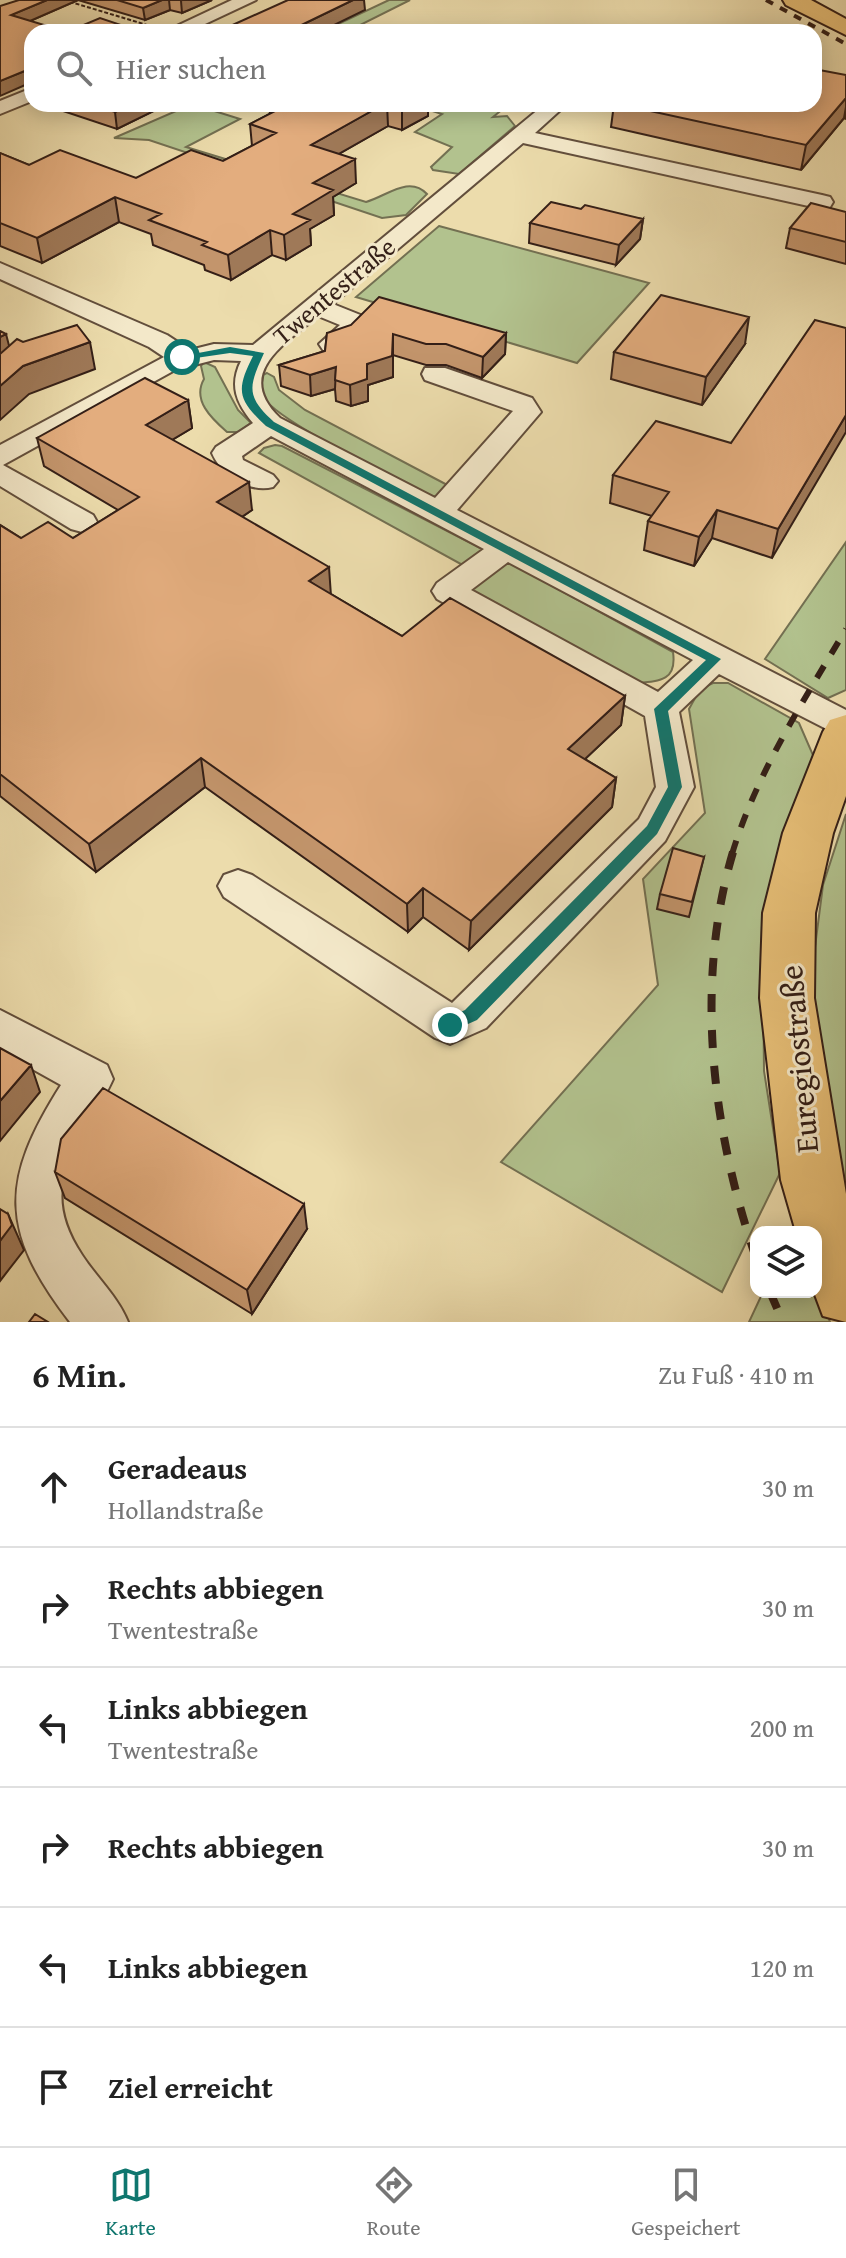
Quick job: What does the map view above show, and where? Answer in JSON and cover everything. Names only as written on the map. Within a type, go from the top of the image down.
[{"type":"main road","points":[[794,0],[846,28]]},
{"type":"main road","name":"Euregiostraße","points":[[846,732],[808,833],[789,913],[787,998],[811,1180],[846,1293]]},
{"type":"street","points":[[182,24],[247,0]]},
{"type":"street","points":[[0,108],[24,98]]},
{"type":"street","name":"Twentestraße","points":[[543,112],[521,125],[259,353],[246,381],[248,398],[270,424],[846,726]]},
{"type":"street","points":[[521,125],[822,202]]},
{"type":"street","points":[[0,270],[158,341],[182,357]]},
{"type":"street","points":[[315,306],[354,321],[352,328],[332,344]]},
{"type":"street","points":[[82,522],[3,475],[182,357],[230,350],[259,353]]},
{"type":"street","points":[[435,374],[522,404],[527,412],[497,450],[438,513]]},
{"type":"street","points":[[263,481],[231,465],[226,453],[270,424]]},
{"type":"street","points":[[506,548],[448,591],[661,709]]},
{"type":"street","points":[[661,709],[715,659]]},
{"type":"street","points":[[238,886],[450,1025],[471,1015],[652,830],[675,787],[661,709]]},
{"type":"street","points":[[0,1029],[91,1079],[50,1147],[39,1175],[37,1213],[76,1292],[103,1322]]},
{"type":"path","points":[[64,0],[146,24]]},
{"type":"green space","points":[[389,0],[410,0],[362,24],[338,24]]},
{"type":"green space","points":[[174,112],[218,112],[240,119],[186,147],[366,202],[405,187],[413,186],[427,194],[406,215],[382,218],[149,140],[114,138]]},
{"type":"green space","points":[[436,112],[499,112],[493,117],[507,116],[515,126],[459,174],[433,170],[431,167],[452,147],[415,132],[442,114]]},
{"type":"green space","points":[[439,226],[649,283],[577,363],[356,297]]},
{"type":"green space","points":[[204,362],[215,367],[238,410],[251,423],[238,432],[227,432],[205,408],[200,394],[204,379],[201,366]]},
{"type":"green space","points":[[267,373],[274,377],[279,390],[305,410],[453,488],[437,500],[292,422],[263,397],[258,378]]},
{"type":"green space","points":[[275,445],[488,552],[468,568],[259,453]]},
{"type":"green space","points":[[846,542],[846,690],[828,698],[765,659]]},
{"type":"green space","points":[[505,560],[673,652],[670,674],[660,680],[637,683],[468,591]]},
{"type":"green space","points":[[713,683],[728,683],[799,723],[819,769],[763,973],[764,1071],[780,1173],[754,1226],[750,1226],[750,1235],[722,1292],[501,1162],[658,985],[643,879],[705,813],[689,709],[700,689]]},
{"type":"green space","points":[[846,814],[846,1204],[815,1070],[812,970],[823,885]]},
{"type":"green space","points":[[760,1298],[821,1298],[830,1322],[749,1322]]},
{"type":"building","points":[[19,0],[47,0],[11,15],[41,24],[24,24],[24,71],[0,81],[0,6]]},
{"type":"building","points":[[117,0],[162,0],[143,8]]},
{"type":"building","points":[[288,0],[353,0],[304,24],[235,24]]},
{"type":"building","points":[[100,18],[118,24],[86,24]]},
{"type":"building","points":[[822,70],[846,75],[846,98],[806,145],[655,112],[822,112]]},
{"type":"building","points":[[273,112],[370,112],[311,145],[355,159],[313,183],[333,190],[293,214],[310,220],[284,235],[270,230],[228,255],[202,245],[207,242],[149,220],[161,214],[115,197],[37,238],[0,223],[0,153],[29,165],[60,150],[136,178],[191,150],[223,161],[276,133],[250,124]]},
{"type":"building","points":[[551,202],[581,209],[585,205],[643,219],[619,245],[530,223]]},
{"type":"building","points":[[811,203],[846,212],[846,242],[790,228]]},
{"type":"building","points":[[661,295],[749,317],[706,377],[614,352]]},
{"type":"building","points":[[379,297],[506,333],[483,357],[446,344],[426,344],[393,334],[392,356],[367,364],[367,379],[350,385],[335,380],[336,367],[310,375],[279,365],[325,351],[327,333],[351,325]]},
{"type":"building","points":[[815,320],[846,328],[846,415],[778,529],[717,510],[699,537],[648,521],[669,492],[613,475],[656,421],[731,443]]},
{"type":"building","points":[[77,325],[90,342],[23,366],[0,386],[0,354],[17,339],[23,342]]},
{"type":"building","points":[[145,378],[188,400],[146,425],[249,482],[217,502],[329,567],[309,581],[402,636],[450,598],[625,696],[568,749],[616,778],[471,921],[423,888],[407,904],[201,758],[89,844],[0,774],[0,525],[21,538],[48,522],[73,538],[139,497],[37,438]]},
{"type":"building","points":[[673,848],[704,857],[692,902],[660,894]]},
{"type":"building","points":[[0,1048],[31,1065],[0,1101]]},
{"type":"building","points":[[103,1088],[304,1204],[247,1290],[55,1172],[61,1139]]},
{"type":"building","points":[[0,1209],[8,1214],[12,1225],[0,1241]]},
{"type":"building","points":[[35,1314],[48,1322],[29,1322]]},
{"type":"railway","points":[[766,0],[810,24]]},
{"type":"railway","points":[[822,31],[846,44]]},
{"type":"railway","points":[[732,854],[768,766],[846,629]]},
{"type":"railway","points":[[733,852],[721,902],[714,953],[713,1056],[728,1159],[750,1238]]},
{"type":"railway","points":[[773,1298],[783,1322]]},
{"type":"route","points":[[182,357],[230,350],[259,353],[246,381],[248,398],[270,424],[715,659],[661,709],[675,787],[652,830],[471,1015],[450,1025]]}]
